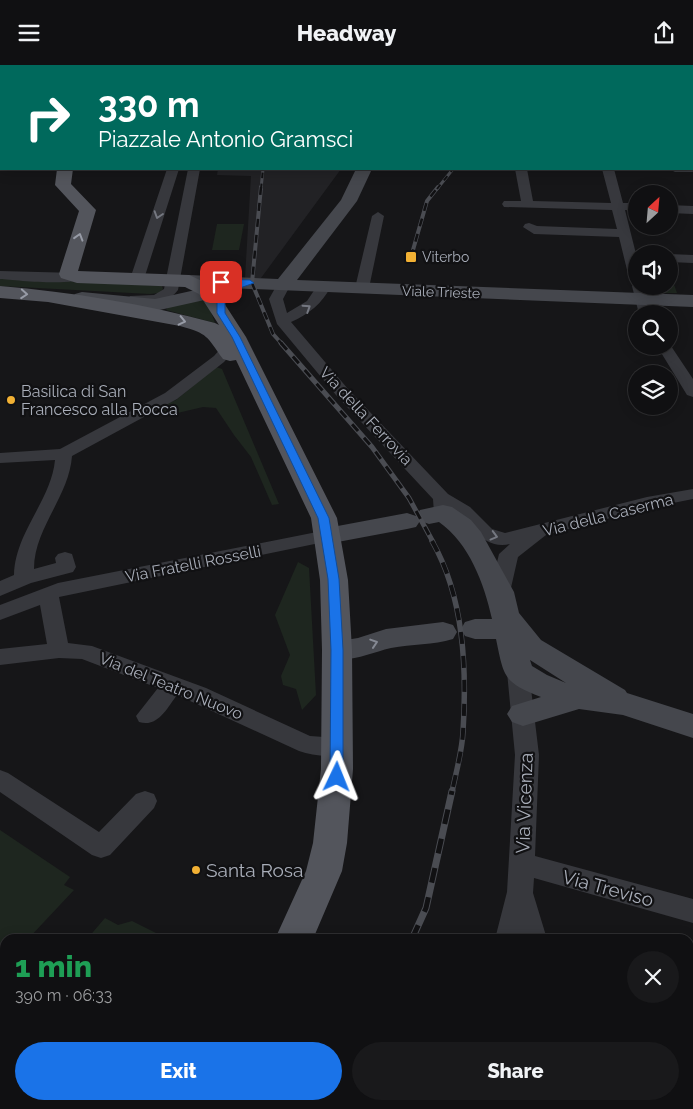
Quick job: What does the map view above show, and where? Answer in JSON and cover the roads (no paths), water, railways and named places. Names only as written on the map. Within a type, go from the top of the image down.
[{"type":"main road","points":[[65,170],[63,185],[88,209],[73,275],[178,283],[208,293],[240,345],[323,517],[334,579],[338,747],[330,843],[324,871],[296,934]]},
{"type":"main road","points":[[284,284],[349,201],[364,170]]},
{"type":"main road","name":"Viale Trieste","points":[[178,283],[284,284],[362,289],[693,301]]},
{"type":"main road","points":[[0,292],[155,305],[244,285]]},
{"type":"main road","points":[[221,313],[221,300],[244,285]]},
{"type":"main road","points":[[48,295],[182,320],[208,327],[223,343],[312,521],[327,536]]},
{"type":"main road","points":[[327,536],[430,512]]},
{"type":"main road","name":"Via della Ferrovia","points":[[430,512],[462,526],[472,538],[503,611],[518,672]]},
{"type":"main road","points":[[475,629],[503,611],[532,647],[584,691]]},
{"type":"main road","points":[[337,650],[360,648],[386,639],[444,632]]},
{"type":"main road","points":[[518,672],[536,683],[584,691],[693,726]]},
{"type":"main road","points":[[523,714],[584,691]]},
{"type":"street","points":[[145,279],[173,170]]},
{"type":"street","points":[[48,295],[152,300],[167,295],[178,283],[194,170]]},
{"type":"street","points":[[521,170],[528,204]]},
{"type":"street","points":[[608,170],[628,245]]},
{"type":"street","points":[[508,204],[628,207]]},
{"type":"street","points":[[678,209],[693,210]]},
{"type":"street","points":[[362,289],[378,216]]},
{"type":"street","points":[[529,227],[534,230],[624,233]]},
{"type":"street","points":[[678,258],[693,259]]},
{"type":"street","points":[[0,274],[59,279],[73,275]]},
{"type":"street","name":"Via della Ferrovia","points":[[284,284],[276,299],[282,321],[342,392],[430,512]]},
{"type":"street","points":[[282,321],[313,305],[320,296],[324,286]]},
{"type":"street","points":[[0,458],[64,454],[171,396],[219,359],[223,343]]},
{"type":"street","points":[[670,355],[693,390]]},
{"type":"street","points":[[24,578],[22,568],[34,533],[65,468],[64,454]]},
{"type":"street","name":"Via della Caserma","points":[[503,611],[509,553],[539,531],[647,503],[693,494]]},
{"type":"street","points":[[430,512],[463,511],[485,533],[504,539],[539,531]]},
{"type":"street","name":"Via Fratelli Rosselli","points":[[0,613],[53,592],[327,536]]},
{"type":"street","points":[[0,589],[24,578],[66,567],[65,558]]},
{"type":"street","points":[[53,592],[59,650]]},
{"type":"street","name":"Via del Teatro Nuovo","points":[[0,657],[59,650],[84,651],[198,694],[307,745],[338,747]]},
{"type":"street","name":"Via della Ferrovia","points":[[518,672],[523,714]]},
{"type":"street","points":[[147,716],[173,685]]},
{"type":"street","name":"Via Vicenza","points":[[509,934],[520,892],[522,864],[527,755],[523,714]]},
{"type":"street","points":[[2,783],[101,847],[145,801]]},
{"type":"street","name":"Via Treviso","points":[[522,864],[693,911]]},
{"type":"street","name":"Via Vicenza","points":[[520,892],[531,934]]},
{"type":"railway","points":[[261,189],[263,170]]},
{"type":"railway","points":[[437,189],[452,170]]},
{"type":"railway","points":[[261,187],[252,283],[273,334],[282,344]]},
{"type":"railway","points":[[411,257],[427,201],[438,187]]},
{"type":"railway","points":[[281,343],[372,447],[409,498],[433,542]]},
{"type":"railway","points":[[432,541],[451,585],[461,633],[463,658],[464,708],[462,739],[452,792]]},
{"type":"railway","points":[[414,934],[426,908],[452,791]]},
{"type":"place","name":"Viterbo","points":[[411,257]]},
{"type":"place","name":"Basilica di San Francesco alla Rocca","points":[[11,400]]},
{"type":"place","name":"Santa Rosa","points":[[196,870]]}]
